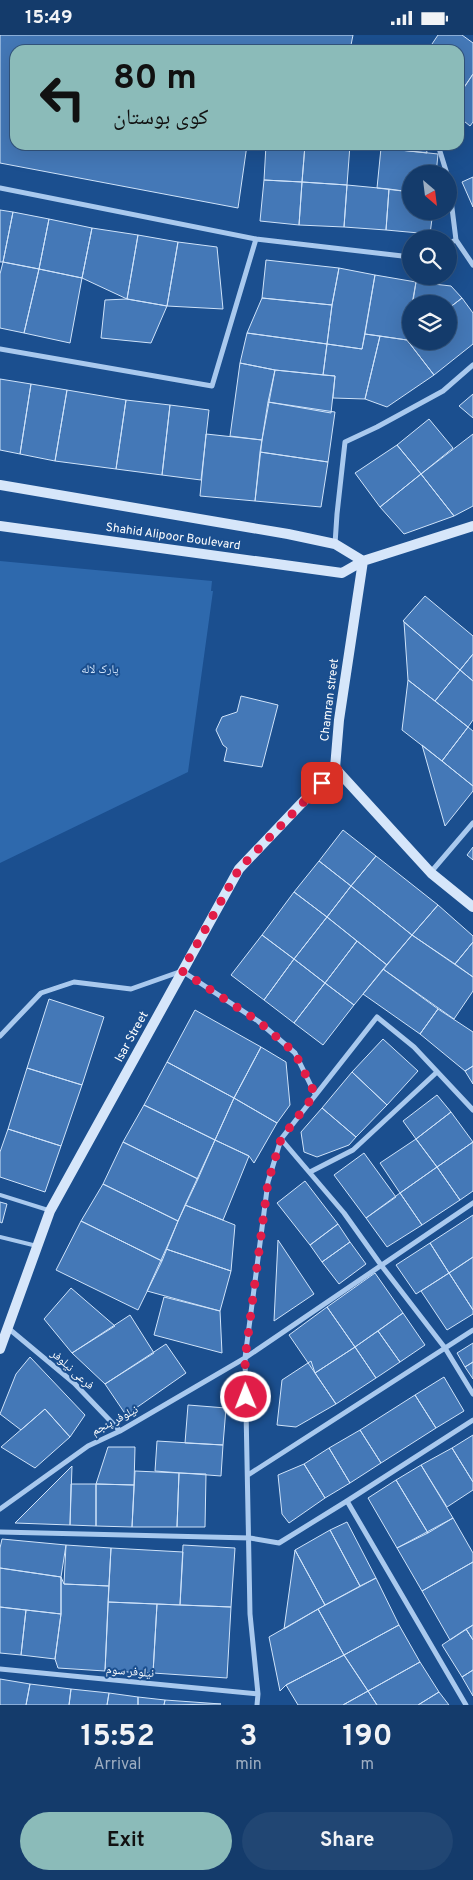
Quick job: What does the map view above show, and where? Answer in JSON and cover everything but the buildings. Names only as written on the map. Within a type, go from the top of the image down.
[{"type":"main road","name":"Shahid Alipoor Boulevard","points":[[0,485],[288,534],[335,544]]},
{"type":"main road","points":[[335,544],[362,561],[473,525]]},
{"type":"main road","name":"Shahid Alipoor Boulevard","points":[[0,526],[342,573],[362,561]]},
{"type":"main road","name":"Chamran street","points":[[335,768],[339,720],[362,561]]},
{"type":"main road","points":[[335,768],[431,873],[473,907]]},
{"type":"main road","name":"Isar Street","points":[[0,1349],[50,1211],[239,869],[335,768]]},
{"type":"street","points":[[440,150],[444,165]]},
{"type":"street","points":[[0,188],[256,239],[402,256]]},
{"type":"street","points":[[0,349],[212,386],[256,239]]},
{"type":"street","points":[[457,241],[473,265]]},
{"type":"street","points":[[335,544],[345,442],[443,391],[473,365]]},
{"type":"street","points":[[431,873],[473,823]]},
{"type":"street","points":[[0,1036],[41,993],[74,982],[131,989],[182,971],[258,1021],[295,1053],[315,1094]]},
{"type":"street","points":[[257,1705],[258,1693],[250,1614],[245,1359],[268,1182],[281,1139],[377,1017],[414,1047],[473,1110]]},
{"type":"street","points":[[310,1172],[353,1150],[437,1072]]},
{"type":"street","points":[[281,1139],[344,1213],[381,1265],[445,1348],[473,1394]]},
{"type":"street","name":"نیلوفر پنجم","points":[[0,1509],[88,1446],[120,1431],[245,1359],[473,1203]]},
{"type":"street","name":"فرعی نیلوفر","points":[[8,1328],[74,1383],[120,1431]]},
{"type":"street","points":[[248,1475],[473,1330]]},
{"type":"street","points":[[0,1532],[250,1538],[279,1543],[473,1420]]},
{"type":"street","points":[[347,1501],[466,1705]]},
{"type":"street","name":"نیلوفر سوم","points":[[0,1669],[258,1693]]},
{"type":"lane","points":[[0,1195],[50,1211]]},
{"type":"lane","points":[[0,1237],[37,1247]]},
{"type":"green space","name":"پارک لاله","points":[[0,561],[212,581],[211,591],[213,591],[188,772],[0,863]]},
{"type":"route","points":[[246,1397],[245,1359],[268,1182],[281,1139],[315,1094],[295,1053],[258,1021],[182,971],[239,869],[322,783]]}]
